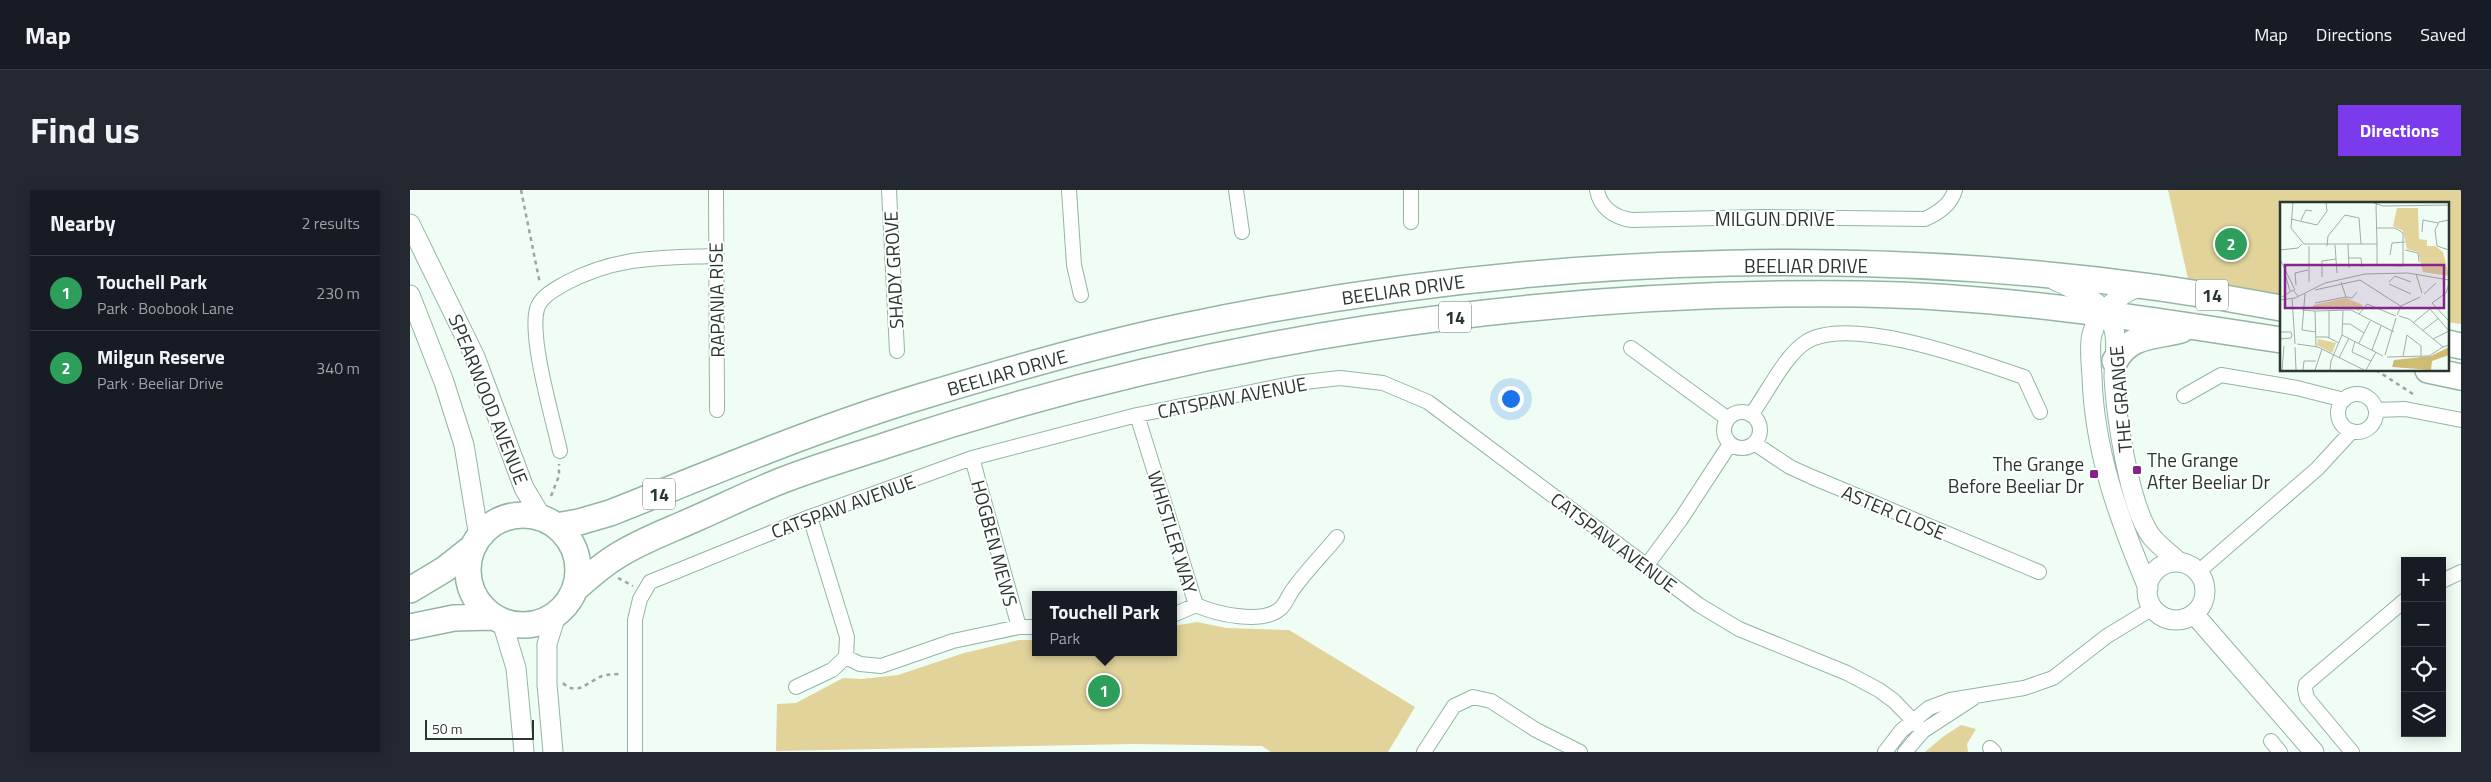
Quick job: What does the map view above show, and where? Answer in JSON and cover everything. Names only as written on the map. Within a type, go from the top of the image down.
[{"type":"highway","name":"BEELIAR DRIVE","points":[[549,513],[579,522],[610,513],[811,433],[927,394],[1084,350],[1272,308],[1466,280],[1620,268],[1697,265],[1849,264],[2041,275],[2142,286],[2280,308]]},
{"type":"highway","name":"BEELIAR DRIVE","points":[[576,588],[620,554],[781,481],[930,430],[1110,380],[1261,346],[1443,318],[1560,305],[1706,296],[1863,294],[2003,302],[2104,312],[2280,340]]},
{"type":"highway","points":[[2115,361],[2124,347],[2133,341],[2196,327]]},
{"type":"highway","points":[[2448,343],[2461,346]]},
{"type":"highway","points":[[2434,371],[2461,376]]},
{"type":"highway","name":"14","points":[[474,543],[487,527],[507,516],[529,516],[549,513]]},
{"type":"highway","points":[[549,513],[573,547],[578,574],[576,588]]},
{"type":"highway","points":[[410,590],[445,569],[474,543]]},
{"type":"highway","points":[[474,543],[467,575],[471,592],[480,606],[497,619]]},
{"type":"highway","name":"14","points":[[497,619],[515,626],[529,626],[543,622],[564,608],[576,588]]},
{"type":"highway","points":[[410,627],[454,618],[497,619]]},
{"type":"street","name":"RAPANIA RISE","points":[[716,190],[717,410]]},
{"type":"street","name":"SHADY GROVE","points":[[889,190],[897,351]]},
{"type":"street","points":[[1069,190],[1074,266],[1081,295]]},
{"type":"street","points":[[1236,190],[1242,232]]},
{"type":"street","points":[[1411,190],[1411,222]]},
{"type":"street","name":"MILGUN DRIVE","points":[[1597,190],[1603,206],[1621,218],[1632,220],[1763,217],[1925,218],[1937,214],[1946,205],[1955,190]]},
{"type":"street","name":"SPEARWOOD AVENUE","points":[[410,224],[472,349],[524,488],[549,513]]},
{"type":"street","points":[[560,452],[536,339],[537,308],[543,298],[576,278],[599,267],[624,260],[716,256]]},
{"type":"street","name":"THE GRANGE","points":[[2041,275],[2078,291],[2098,305],[2112,322],[2115,332],[2115,361],[2121,440],[2132,487],[2144,523],[2151,536],[2179,562]]},
{"type":"street","name":"THE GRANGE","points":[[2142,286],[2131,289],[2115,300],[2104,312],[2092,333],[2092,392],[2097,433],[2117,511],[2148,588]]},
{"type":"street","name":"SPEARWOOD AVENUE","points":[[410,295],[444,382],[464,445],[474,543]]},
{"type":"street","points":[[1751,415],[1797,350],[1817,336],[1829,333],[1900,340],[1947,351],[2024,377],[2040,412]]},
{"type":"street","points":[[1631,348],[1728,419]]},
{"type":"street","points":[[2184,396],[2221,375],[2297,388],[2344,400],[2356,395],[2363,395],[2369,399],[2376,410],[2374,422],[2370,427],[2364,431],[2352,431],[2341,423],[2339,411],[2344,400]]},
{"type":"street","name":"CATSPAW AVENUE","points":[[635,752],[635,620],[640,599],[650,582],[810,517],[972,458],[1138,415],[1296,383],[1340,378],[1383,383],[1428,402],[1699,606],[1739,629],[1847,673],[1879,690],[1894,701],[1923,731]]},
{"type":"street","points":[[2376,410],[2405,409],[2461,420]]},
{"type":"street","points":[[1739,413],[1751,415],[1759,425],[1758,438],[1754,443],[1745,448],[1730,444],[1724,429],[1728,419],[1739,413]]},
{"type":"street","name":"WHISTLER WAY","points":[[1138,415],[1196,605],[1212,612],[1238,616],[1270,615],[1282,607],[1293,588],[1337,537]]},
{"type":"street","points":[[2198,572],[2317,469],[2352,431]]},
{"type":"street","name":"ASTER CLOSE","points":[[1754,443],[1790,467],[1812,477],[2039,572]]},
{"type":"street","points":[[1646,565],[1681,519],[1730,444]]},
{"type":"street","name":"HOGBEN MEWS","points":[[972,458],[1018,627]]},
{"type":"street","points":[[796,687],[832,670],[846,657],[847,637],[810,517]]},
{"type":"street","points":[[2179,562],[2198,572],[2205,589],[2204,599],[2194,614],[2177,620],[2160,614],[2153,608],[2148,588],[2150,579],[2162,566],[2179,562]]},
{"type":"street","points":[[2446,579],[2461,572]]},
{"type":"street","points":[[2352,752],[2307,698],[2306,684],[2403,602]]},
{"type":"street","points":[[1177,613],[1196,605]]},
{"type":"street","points":[[1885,752],[1912,720],[1929,708],[1950,700],[2024,688],[2053,678],[2107,636],[2153,608]]},
{"type":"street","points":[[2194,614],[2314,752]]},
{"type":"street","points":[[553,748],[547,684],[546,644],[556,615]]},
{"type":"street","points":[[497,619],[516,668],[524,752]]},
{"type":"street","points":[[846,657],[860,664],[881,666],[953,641],[1018,627],[1032,627]]},
{"type":"street","points":[[1905,752],[1923,731],[1979,694]]},
{"type":"street","points":[[1424,752],[1454,706],[1473,697],[1490,701],[1536,730],[1580,752]]},
{"type":"path","points":[[521,190],[543,298]]},
{"type":"path","points":[[2378,371],[2415,396],[2424,398]]},
{"type":"path","points":[[549,513],[559,476],[560,452]]},
{"type":"path","points":[[559,679],[566,686],[575,689],[584,687],[602,676],[634,674]]},
{"type":"shaded area","points":[[2168,190],[2461,190],[2461,324],[2448,322],[2448,202],[2280,202],[2280,297],[2189,283]]},
{"type":"shaded area","points":[[1197,622],[1226,628],[1289,630],[1415,707],[1388,752],[1271,752],[1262,746],[1134,744],[776,751],[777,704],[796,703],[843,678],[862,679],[898,675],[964,653],[1019,640],[1032,640],[1032,656],[1177,656],[1177,625]]},
{"type":"shaded area","points":[[1961,725],[1976,729],[1967,744],[1968,752],[1925,752],[1944,736]]},
{"type":"place","name":"Milgun Reserve","points":[[2231,244]]},
{"type":"place","name":"The Grange After Beeliar Dr","points":[[2137,470]]},
{"type":"place","name":"The Grange Before Beeliar Dr","points":[[2094,474]]},
{"type":"place","name":"Touchell Park","points":[[1104,691]]}]
